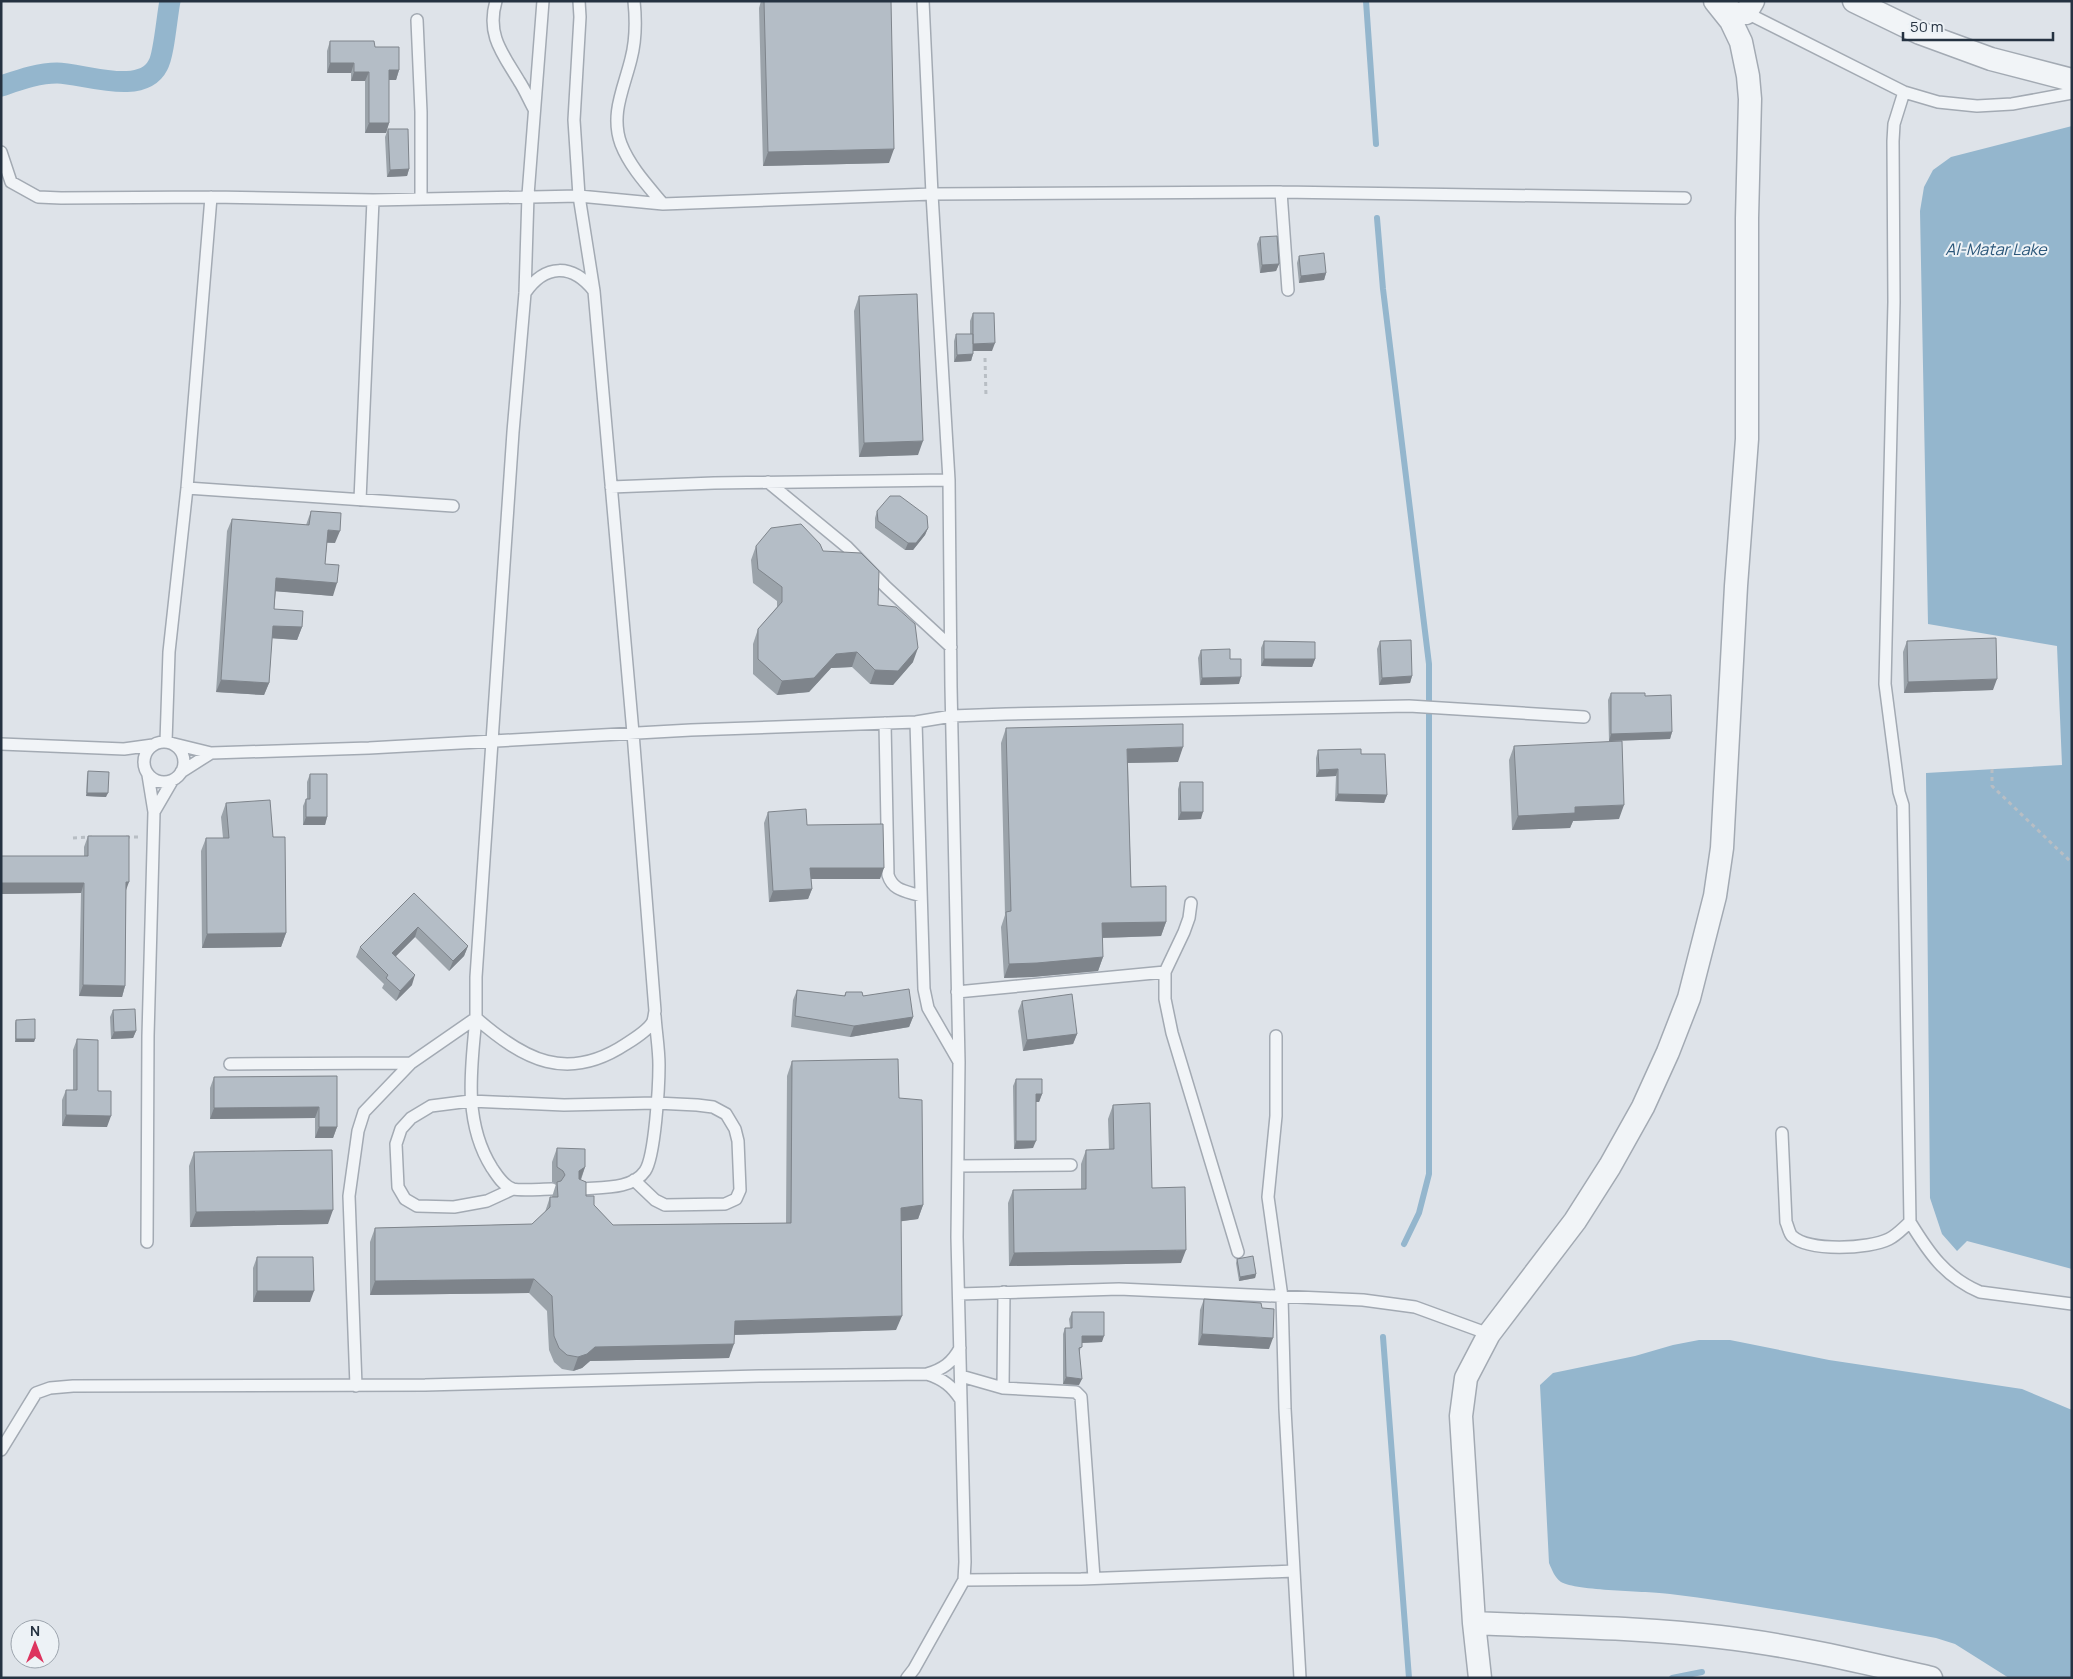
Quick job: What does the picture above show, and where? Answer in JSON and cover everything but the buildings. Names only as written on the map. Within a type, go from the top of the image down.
[{"type":"street","points":[[1480,1678],[1474,1623],[1461,1416],[1466,1378],[1489,1334],[1575,1221],[1610,1166],[1643,1107],[1668,1052],[1688,998],[1715,896],[1722,848],[1735,594],[1747,439],[1747,218],[1750,99],[1748,76],[1741,42],[1731,21],[1715,1]]},
{"type":"street","points":[[1854,1],[1920,33],[1991,60],[2072,80]]},
{"type":"street","points":[[1474,1623],[1640,1630],[1720,1636],[1795,1649],[1931,1678]]},
{"type":"lane","points":[[496,1],[493,18],[494,33],[498,47],[520,82],[534,110]]},
{"type":"lane","points":[[513,1189],[500,1180],[489,1163],[476,1133],[470,1101],[476,1018],[476,976],[512,442],[525,293],[528,196],[543,1]]},
{"type":"lane","points":[[579,1],[580,16],[574,120],[579,196],[594,291],[633,733],[659,1065],[649,1160],[645,1172],[634,1180],[622,1185],[580,1189]]},
{"type":"lane","points":[[634,1],[634,40],[630,63],[617,106],[618,134],[626,156],[662,204]]},
{"type":"lane","points":[[907,1678],[919,1661],[964,1580],[959,1294],[957,992],[948,480],[923,1]]},
{"type":"lane","points":[[1723,1],[1750,7],[1904,92],[1938,102],[1977,106],[2012,104],[2072,93]]},
{"type":"lane","points":[[417,20],[421,112],[421,200]]},
{"type":"lane","points":[[1904,92],[1894,124],[1892,161],[1894,302],[1885,684],[1899,792],[1903,805],[1910,1222],[1932,1257],[1949,1274],[1967,1287],[1980,1292],[2072,1304]]},
{"type":"lane","points":[[1,152],[11,182],[38,197],[421,200],[579,196],[662,204],[932,194],[1281,192],[1685,198]]},
{"type":"lane","points":[[1281,192],[1288,290]]},
{"type":"lane","points":[[166,742],[169,652],[187,488],[211,197]]},
{"type":"lane","points":[[360,500],[373,200]]},
{"type":"lane","points":[[525,293],[539,277],[558,270],[569,271],[578,276],[587,282],[594,291]]},
{"type":"lane","points":[[611,487],[768,482],[948,480]]},
{"type":"lane","points":[[768,482],[847,547],[886,587],[951,647]]},
{"type":"lane","points":[[187,488],[453,506]]},
{"type":"lane","points":[[1,744],[124,749],[166,742],[211,753],[369,748],[633,733],[916,722],[952,716],[1409,706],[1584,717]]},
{"type":"lane","points":[[916,722],[924,989],[928,1008],[958,1062]]},
{"type":"lane","points":[[885,723],[888,875],[895,888],[921,896]]},
{"type":"lane","points":[[166,742],[172,744],[182,753],[184,759],[181,772]]},
{"type":"lane","points":[[147,1242],[148,1046],[154,812],[144,762],[145,755],[153,745]]},
{"type":"lane","points":[[124,749],[144,762]]},
{"type":"lane","points":[[154,812],[172,781],[181,772],[211,753]]},
{"type":"lane","points":[[148,775],[159,782],[172,781]]},
{"type":"lane","points":[[1191,903],[1189,918],[1184,932],[1165,972],[1165,999],[1172,1033],[1238,1252]]},
{"type":"lane","points":[[957,992],[1165,972]]},
{"type":"lane","points":[[476,1018],[493,1034],[520,1051],[550,1063],[566,1065],[592,1062],[612,1054],[631,1041],[652,1022],[655,1012]]},
{"type":"lane","points":[[356,1386],[349,1196],[358,1131],[364,1112],[411,1063],[476,1018]]},
{"type":"lane","points":[[1276,1036],[1276,1116],[1268,1197],[1282,1297],[1285,1409],[1300,1678]]},
{"type":"lane","points":[[230,1064],[411,1063]]},
{"type":"lane","points":[[552,1190],[513,1189],[487,1201],[454,1207],[417,1206],[405,1199],[398,1187],[396,1144],[402,1129],[411,1118],[432,1106],[470,1101],[564,1105],[656,1103],[697,1105],[713,1107],[726,1114],[735,1129],[738,1141],[740,1190],[736,1199],[726,1204],[665,1205],[654,1200],[634,1180]]},
{"type":"lane","points":[[1782,1133],[1786,1222],[1791,1235],[1802,1243],[1816,1246],[1866,1247],[1890,1239],[1910,1222]]},
{"type":"lane","points":[[958,1166],[1071,1165]]},
{"type":"lane","points":[[959,1294],[1119,1289],[1363,1300],[1415,1307],[1489,1334]]},
{"type":"lane","points":[[1002,1388],[1004,1292]]},
{"type":"lane","points":[[1,1450],[36,1393],[50,1388],[73,1386],[356,1386],[927,1374],[942,1369],[954,1359],[960,1348]]},
{"type":"lane","points":[[927,1374],[947,1383],[961,1401]]},
{"type":"lane","points":[[961,1376],[1002,1388],[1076,1392],[1082,1397],[1094,1578]]},
{"type":"lane","points":[[964,1580],[1094,1578],[1294,1571]]},
{"type":"path","points":[[984,358],[986,397]]},
{"type":"path","points":[[1992,769],[1992,786],[2072,863]]},
{"type":"path","points":[[73,838],[96,837]]},
{"type":"path","points":[[118,837],[152,837]]},
{"type":"water","name":"Al-Matar Lake","points":[[2072,126],[2072,1269],[1967,1241],[1957,1251],[1942,1234],[1930,1198],[1926,773],[2062,765],[2057,646],[1928,624],[1920,211],[1924,187],[1933,170],[1951,157]]},
{"type":"water","points":[[1699,1340],[1730,1340],[1829,1360],[2022,1389],[2072,1410],[2072,1678],[2009,1678],[1955,1644],[1936,1638],[1737,1603],[1670,1594],[1581,1587],[1561,1582],[1554,1574],[1549,1563],[1540,1385],[1553,1373]]},
{"type":"waterway","points":[[1,86],[29,77],[50,73],[126,82],[139,80],[150,75],[160,60],[170,1]]},
{"type":"waterway","points":[[1366,1],[1376,144]]},
{"type":"waterway","points":[[1377,218],[1383,289],[1429,664],[1429,1174],[1419,1213],[1404,1244]]},
{"type":"waterway","points":[[1383,1337],[1409,1678]]},
{"type":"waterway","points":[[1672,1678],[1702,1672]]}]
